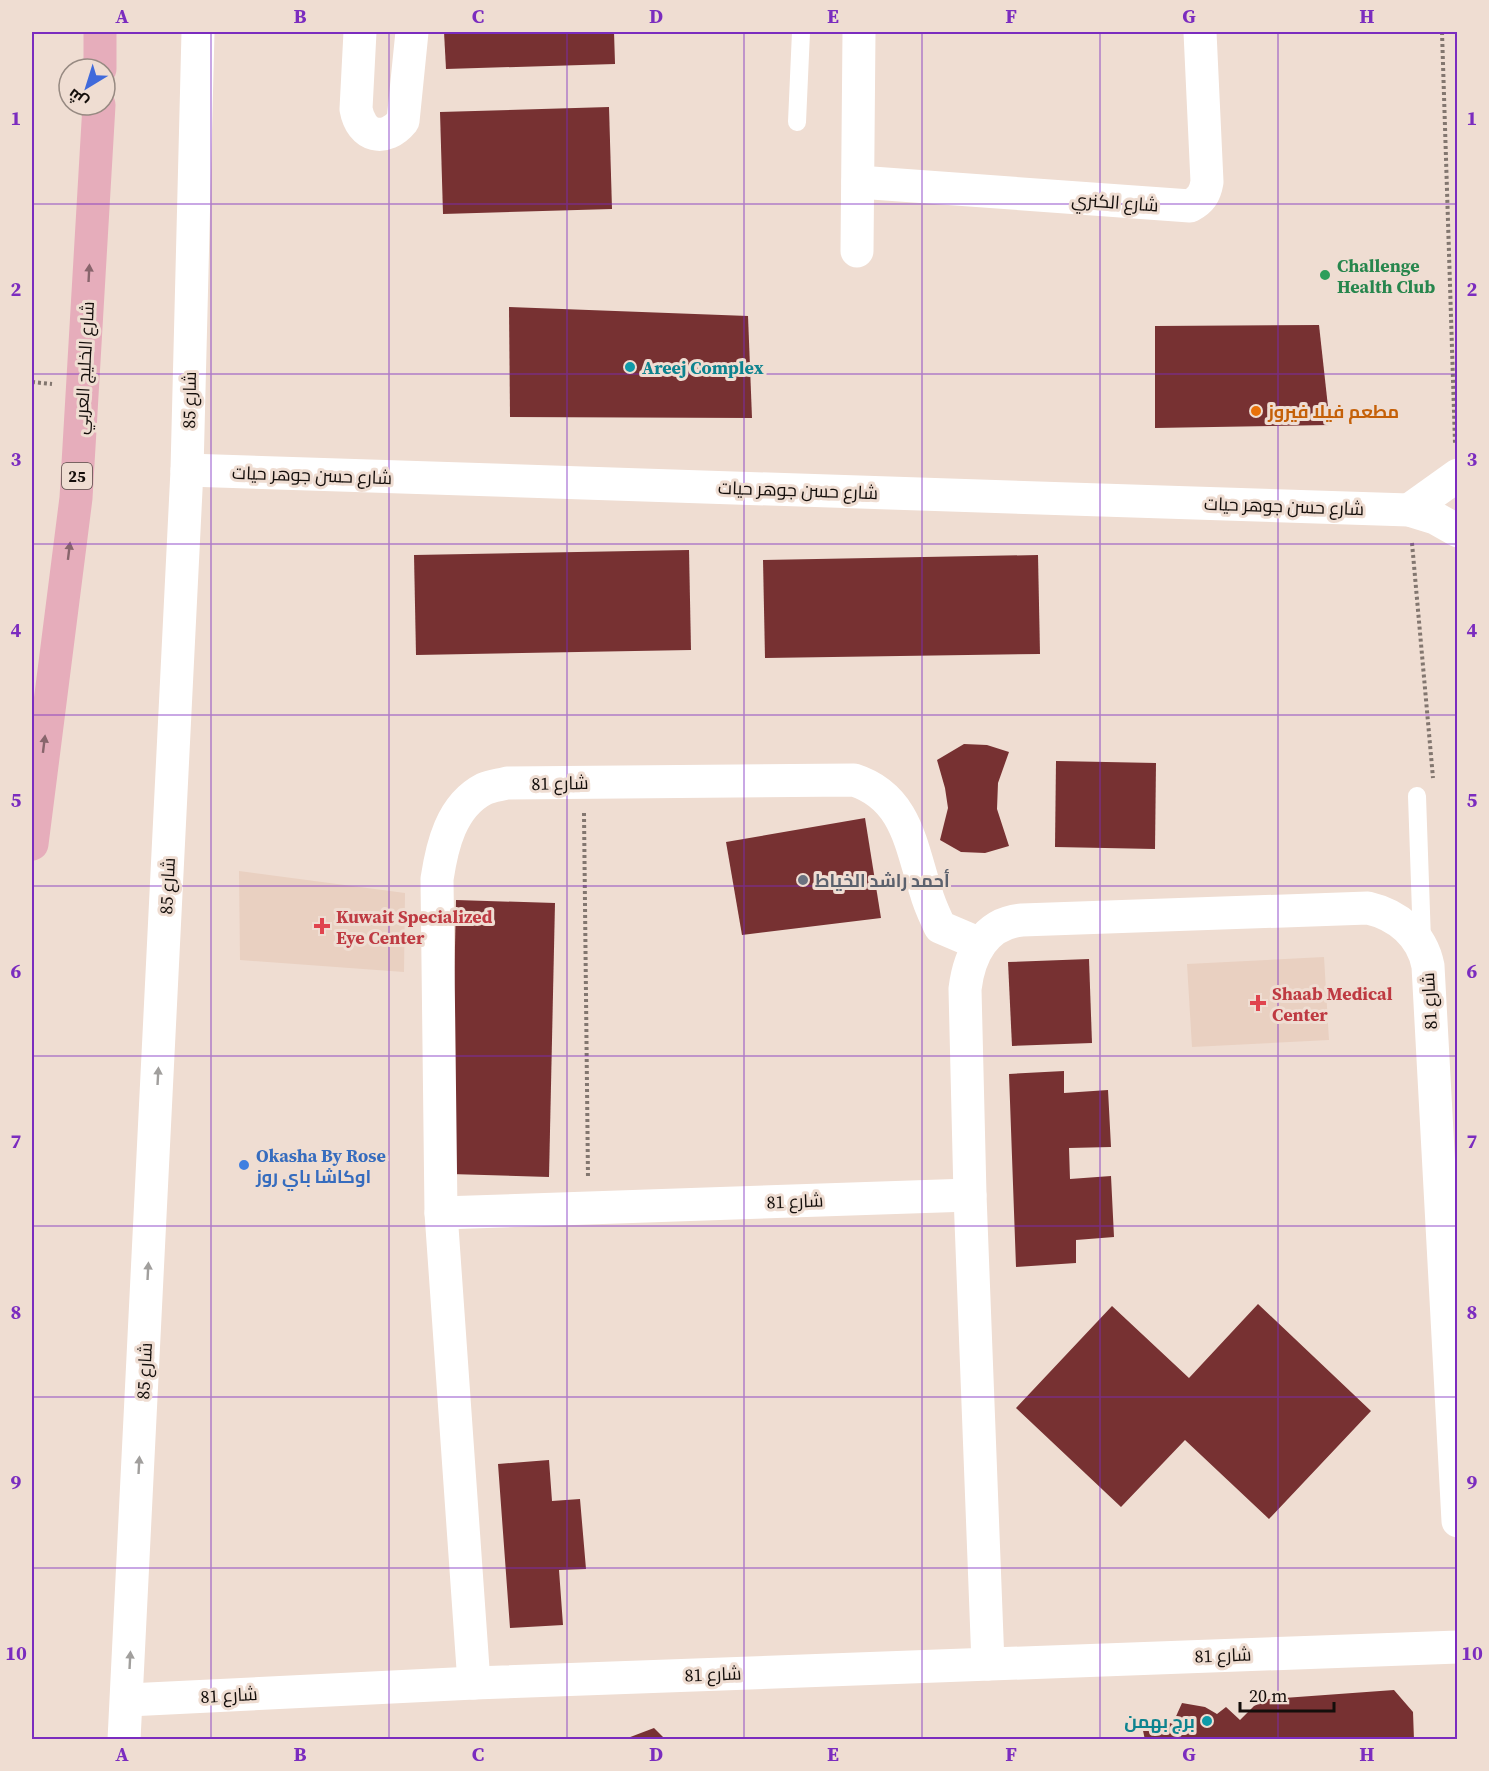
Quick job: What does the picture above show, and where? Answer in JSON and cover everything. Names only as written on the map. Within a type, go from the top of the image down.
[{"type":"main road","points":[[100,32],[100,57]]},
{"type":"main road","name":"شارع الخليج العربي","points":[[32,844],[76,498],[98,117]]},
{"type":"street","name":"شارع 85","points":[[124,1740],[128,1700],[187,471],[198,32]]},
{"type":"street","points":[[360,32],[356,109],[358,120],[365,129],[375,134],[386,134],[396,130],[403,121],[412,32]]},
{"type":"street","points":[[857,251],[859,32]]},
{"type":"street","name":"شارع الكنري","points":[[858,182],[1190,206],[1200,200],[1207,182],[1200,32]]},
{"type":"street","name":"شارع حسن جوهر حيات","points":[[187,471],[1409,510],[1435,518],[1458,531]]},
{"type":"street","points":[[1409,510],[1457,476]]},
{"type":"street","name":"شارع 81","points":[[474,1683],[441,1214],[437,879],[447,834],[466,801],[485,789],[507,783],[854,780],[870,785],[883,795],[908,830],[926,894],[940,927],[980,944]]},
{"type":"street","name":"شارع 81","points":[[988,1664],[970,1195],[965,989],[970,963],[980,944],[993,929],[1012,920],[1368,908],[1394,917],[1422,946],[1428,966],[1450,1248],[1458,1521]]},
{"type":"street","name":"شارع 81","points":[[441,1214],[970,1195]]},
{"type":"street","name":"شارع 81","points":[[128,1700],[474,1683],[1458,1647]]},
{"type":"lane","points":[[797,122],[801,32]]},
{"type":"lane","points":[[1417,796],[1422,946]]},
{"type":"path","points":[[1442,32],[1457,476]]},
{"type":"path","points":[[1409,510],[1435,796],[1417,796]]},
{"type":"path","points":[[584,783],[588,1208]]},
{"type":"shaded area","name":"Kuwait Specialized Eye Center","points":[[239,871],[405,893],[404,972],[240,960]]},
{"type":"shaded area","name":"Shaab Medical Center","points":[[1324,957],[1329,1040],[1192,1047],[1187,964]]},
{"type":"building","points":[[444,32],[614,32],[615,64],[446,69]]},
{"type":"building","points":[[609,107],[612,209],[443,214],[440,112]]},
{"type":"building","name":"Areej Complex","points":[[509,307],[748,316],[752,418],[510,417]]},
{"type":"building","points":[[1319,325],[1330,425],[1155,428],[1155,326]]},
{"type":"building","points":[[689,550],[691,650],[416,655],[414,555]]},
{"type":"building","points":[[1038,555],[1040,654],[765,658],[763,560]]},
{"type":"building","points":[[964,744],[987,745],[1009,752],[998,783],[997,809],[1009,846],[985,853],[961,852],[940,840],[948,808],[937,760]]},
{"type":"building","points":[[1056,761],[1156,763],[1155,849],[1055,847]]},
{"type":"building","name":"أحمد راشد الخياط","points":[[865,818],[881,918],[742,935],[726,842]]},
{"type":"building","points":[[456,900],[555,903],[549,1177],[450,1174]]},
{"type":"building","points":[[1089,959],[1092,1043],[1012,1046],[1008,962]]},
{"type":"building","points":[[1064,1071],[1064,1093],[1108,1090],[1111,1147],[1069,1148],[1070,1179],[1111,1176],[1114,1237],[1076,1240],[1076,1263],[1016,1267],[1009,1074]]},
{"type":"building","points":[[1258,1304],[1371,1411],[1269,1519],[1185,1440],[1121,1507],[1016,1408],[1112,1306],[1189,1378]]},
{"type":"building","points":[[549,1460],[552,1501],[580,1499],[586,1569],[559,1570],[563,1625],[510,1628],[498,1464]]},
{"type":"building","points":[[1394,1690],[1413,1712],[1414,1740],[1145,1740],[1142,1726],[1173,1723],[1182,1703],[1205,1707],[1217,1714],[1226,1707],[1240,1720],[1254,1706],[1269,1699]]},
{"type":"building","points":[[654,1728],[666,1740],[625,1740],[625,1739]]},
{"type":"place","name":"Challenge Health Club","points":[[1325,275]]},
{"type":"place","name":"Areej Complex","points":[[630,367]]},
{"type":"place","name":"مطعم فيلا فيروز","points":[[1256,411]]},
{"type":"place","name":"أحمد راشد الخياط","points":[[803,880]]},
{"type":"place","name":"Kuwait Specialized Eye Center","points":[[322,926]]},
{"type":"place","name":"Shaab Medical Center","points":[[1258,1003]]},
{"type":"place","name":"Okasha By Rose اوكاشا باي روز","points":[[244,1165]]},
{"type":"place","name":"برج بهمن","points":[[1207,1721]]}]
